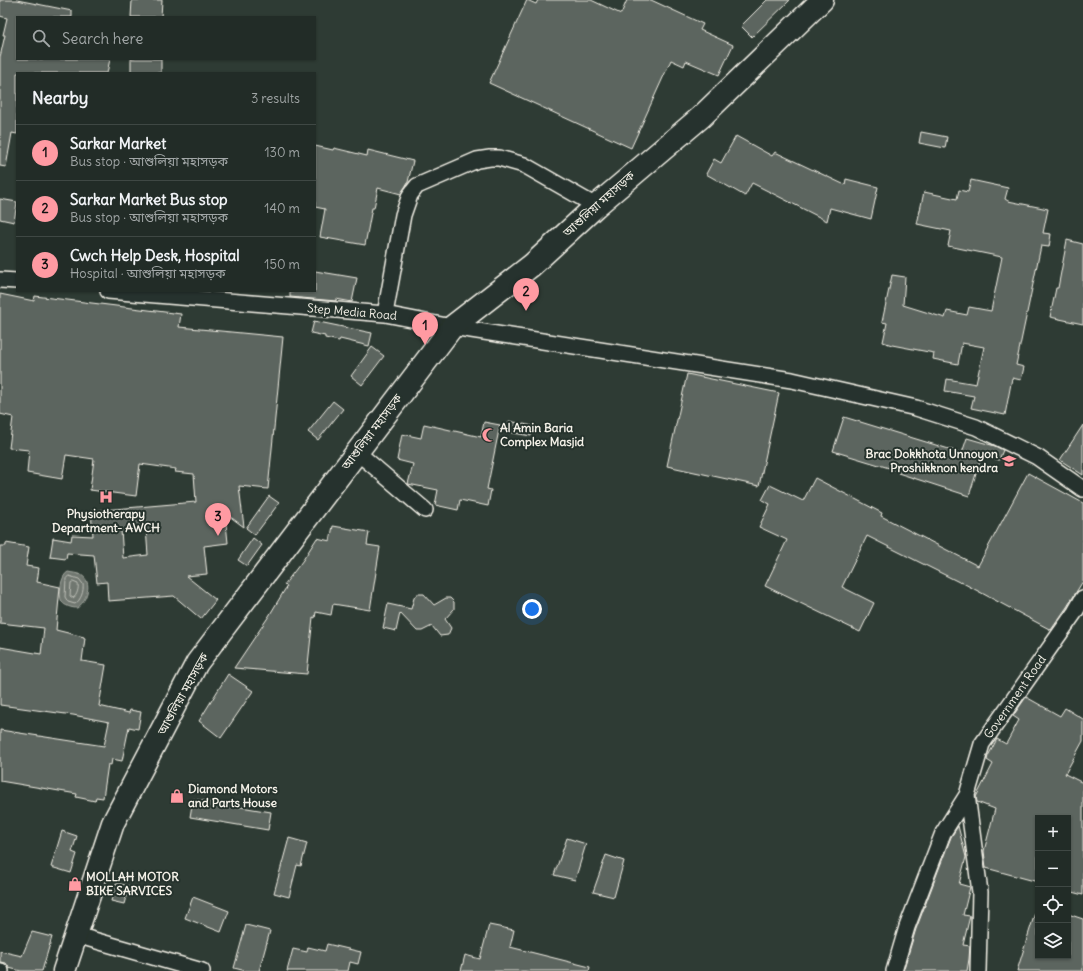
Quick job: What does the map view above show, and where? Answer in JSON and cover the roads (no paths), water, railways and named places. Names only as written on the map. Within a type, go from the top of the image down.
[{"type":"highway","name":"আশুলিয়া মহাসড়ক","points":[[64,971],[113,823],[197,663],[324,498],[452,327],[532,265],[596,206],[701,117],[822,0]]},
{"type":"street","points":[[385,314],[403,215],[410,195],[418,186],[477,160],[499,158],[524,165],[596,206]]},
{"type":"street","points":[[0,280],[16,281]]},
{"type":"street","name":"Step Media Road","points":[[120,292],[385,314],[452,327],[792,380],[916,408],[976,428],[1037,457],[1083,489]]},
{"type":"street","points":[[357,452],[425,510]]},
{"type":"street","name":"Government Road","points":[[978,971],[980,892],[967,794],[982,744],[1075,612],[1083,598]]},
{"type":"street","points":[[894,971],[907,926],[943,833],[967,794]]},
{"type":"street","points":[[76,935],[202,971]]},
{"type":"water","points":[[68,572],[81,575],[87,582],[88,587],[86,597],[77,608],[65,605],[62,602],[60,595],[62,581]]},
{"type":"place","name":"Sarkar Market Bus stop","points":[[526,311]]},
{"type":"place","name":"Sarkar Market","points":[[425,345]]},
{"type":"place","name":"Al Amin Baria Complex Masjid","points":[[489,435]]},
{"type":"place","name":"Brac Dokkhota Unnoyon Proshikknon kendra","points":[[1009,461]]},
{"type":"place","name":"Physiotherapy Department- AWCH","points":[[106,497]]},
{"type":"place","name":"Cwch Help Desk, Hospital","points":[[218,536]]},
{"type":"place","name":"Diamond Motors and Parts House","points":[[177,796]]},
{"type":"place","name":"MOLLAH MOTOR BIKE SARVICES","points":[[75,884]]}]
